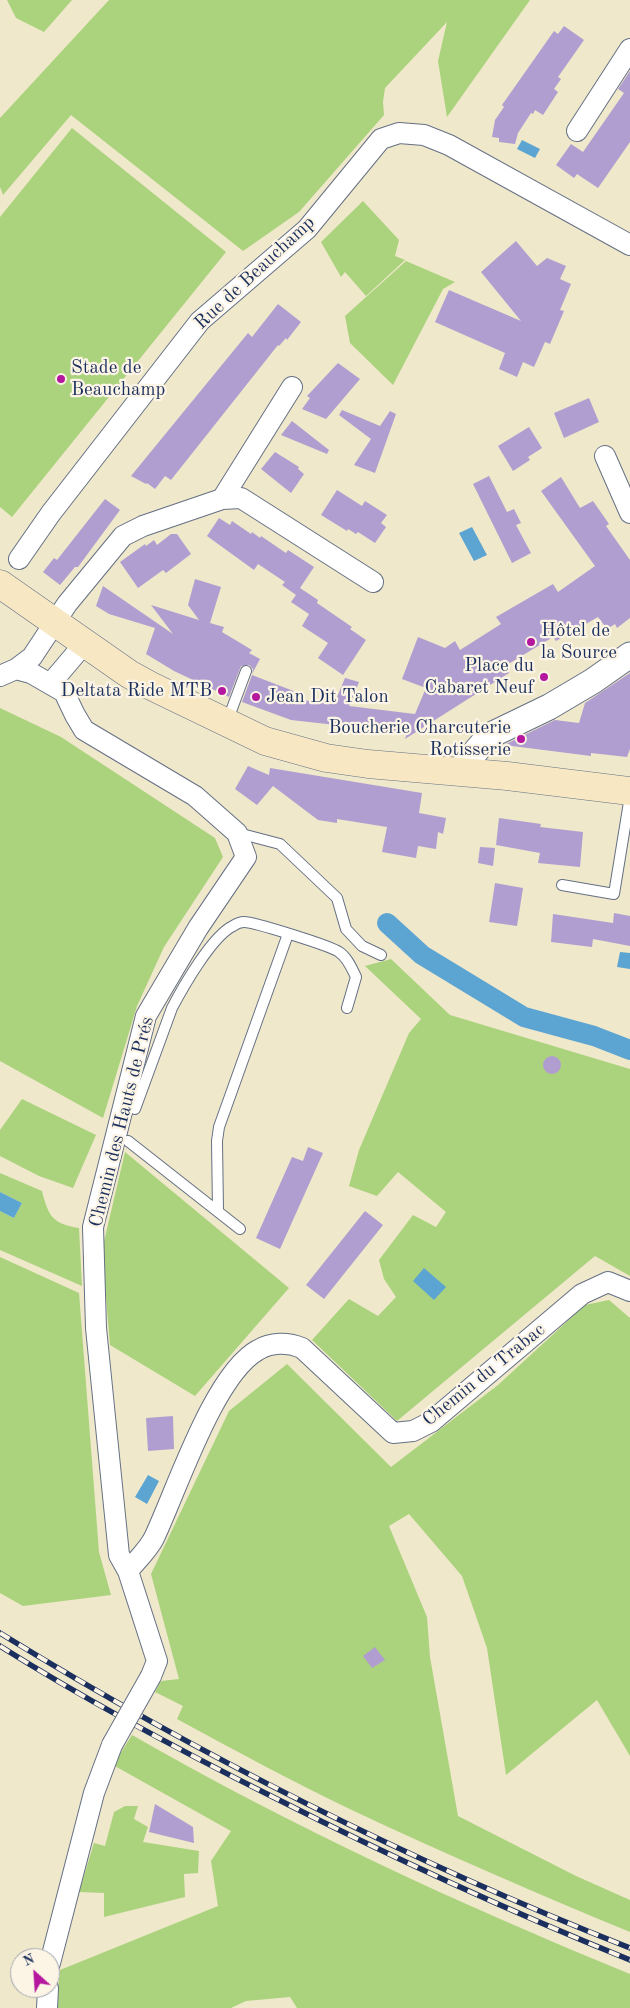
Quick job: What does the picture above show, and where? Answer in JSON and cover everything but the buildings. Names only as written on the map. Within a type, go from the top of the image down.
[{"type":"main road","points":[[0,584],[49,631],[84,644],[149,685],[265,741],[326,758],[368,764],[630,791]]},
{"type":"street","points":[[576,131],[630,49]]},
{"type":"street","name":"Rue de Beauchamp","points":[[19,559],[51,513],[200,321],[307,229],[381,139],[400,133],[424,135],[449,145],[630,245]]},
{"type":"street","points":[[222,498],[292,387]]},
{"type":"street","points":[[605,456],[630,513]]},
{"type":"street","points":[[8,672],[32,657],[67,604],[123,536],[143,526],[222,498],[241,498],[372,582]]},
{"type":"street","points":[[8,672],[31,673],[51,683],[84,644]]},
{"type":"street","points":[[458,772],[489,736],[549,707],[593,682],[629,656]]},
{"type":"street","name":"Chemin des Hauts de Prés","points":[[51,683],[64,692],[74,715],[84,730],[195,796],[237,833],[246,857],[198,928],[146,1016],[123,1136],[96,1208],[93,1227],[96,1328],[119,1555],[128,1571],[157,1661],[151,1676],[112,1745],[94,1794],[54,1948]]},
{"type":"street","name":"Chemin du Trabac","points":[[128,1571],[153,1541],[214,1404],[243,1362],[258,1350],[277,1344],[296,1345],[302,1348],[393,1433],[413,1431],[431,1422],[582,1294],[608,1282],[630,1291]]},
{"type":"lane","points":[[226,723],[246,671]]},
{"type":"lane","points":[[562,884],[614,894],[630,796]]},
{"type":"lane","points":[[237,833],[280,844],[337,898],[346,929],[362,946],[381,955]]},
{"type":"lane","points":[[135,1109],[172,1008],[219,935],[233,926],[244,922],[288,934],[339,952],[346,959],[356,977],[347,1008]]},
{"type":"lane","points":[[218,1211],[217,1141],[219,1127],[288,934]]},
{"type":"lane","points":[[123,1136],[240,1230]]},
{"type":"green space","points":[[7,0],[72,0],[44,32],[16,18]]},
{"type":"green space","points":[[109,0],[530,0],[447,117],[438,61],[447,22],[385,88],[384,115],[299,212],[243,251],[71,115],[3,195],[0,187],[0,118]]},
{"type":"green space","name":"Stade de Beauchamp","points":[[72,128],[226,252],[12,517],[0,507],[0,217]]},
{"type":"green space","points":[[363,201],[399,240],[395,256],[405,260],[366,296],[345,272],[341,277],[321,242]]},
{"type":"green space","points":[[406,261],[455,282],[443,289],[393,385],[350,343],[345,316]]},
{"type":"green space","points":[[0,708],[61,737],[215,838],[223,857],[164,947],[137,1006],[103,1118],[0,1061]]},
{"type":"green space","points":[[391,959],[450,1015],[630,1069],[630,1276],[595,1256],[397,1421],[312,1340],[349,1299],[378,1316],[396,1297],[384,1279],[379,1260],[413,1215],[436,1227],[446,1212],[398,1172],[377,1196],[349,1186],[359,1150],[409,1033],[421,1019],[365,966]]},
{"type":"green space","points":[[22,1099],[96,1135],[73,1188],[39,1176],[0,1156],[0,1130]]},
{"type":"green space","points":[[125,1152],[289,1288],[195,1396],[110,1345],[102,1250]]},
{"type":"green space","points":[[0,1173],[42,1191],[49,1213],[57,1221],[79,1228],[82,1286],[0,1250],[0,1211],[14,1218],[22,1203],[0,1192]]},
{"type":"green space","points":[[0,1257],[79,1293],[99,1552],[111,1595],[23,1606],[0,1593]]},
{"type":"green space","points":[[609,1300],[630,1318],[630,1756],[597,1700],[506,1775],[487,1648],[462,1576],[409,1514],[389,1526],[427,1617],[430,1657],[458,1816],[576,1876],[630,1900],[630,1932],[492,1874],[356,1812],[177,1719],[183,1706],[155,1692],[161,1681],[179,1679],[151,1574],[229,1411],[287,1364],[391,1467],[498,1385],[585,1305]]},
{"type":"green space","points":[[132,1735],[253,1801],[377,1863],[439,1892],[630,1974],[630,2008],[297,2008],[290,1997],[246,2001],[231,2008],[56,2008],[57,1998],[60,1998],[60,1970],[218,1906],[211,1861],[231,1831],[113,1765]]},
{"type":"green space","points":[[125,1806],[138,1806],[134,1819],[148,1827],[143,1842],[199,1851],[198,1873],[184,1874],[185,1897],[104,1917],[104,1893],[79,1892],[94,1843],[105,1846],[114,1812]]},
{"type":"water","points":[[522,140],[540,149],[535,158],[517,149]]},
{"type":"water","points":[[472,527],[487,555],[474,561],[459,533]]},
{"type":"water","points":[[620,952],[630,953],[630,969],[617,967]]},
{"type":"water","points":[[0,1192],[22,1203],[14,1218],[0,1211]]},
{"type":"water","points":[[424,1268],[446,1287],[434,1300],[413,1281]]},
{"type":"water","points":[[148,1475],[159,1481],[147,1504],[135,1497]]},
{"type":"waterway","points":[[387,923],[422,955],[524,1017],[594,1036],[630,1050]]},
{"type":"railway","points":[[0,1633],[152,1722],[308,1804],[468,1880],[630,1948]]},
{"type":"railway","points":[[0,1646],[67,1687],[136,1725],[319,1820],[495,1903],[630,1960]]},
{"type":"place","name":"Stade de Beauchamp","points":[[61,379]]},
{"type":"place","name":"Hôtel de la Source","points":[[531,642]]},
{"type":"place","name":"Place du Cabaret Neuf","points":[[544,677]]},
{"type":"place","name":"Deltata Ride MTB","points":[[222,691]]},
{"type":"place","name":"Jean Dit Talon","points":[[256,697]]},
{"type":"place","name":"Boucherie Charcuterie Rotisserie","points":[[521,739]]}]
